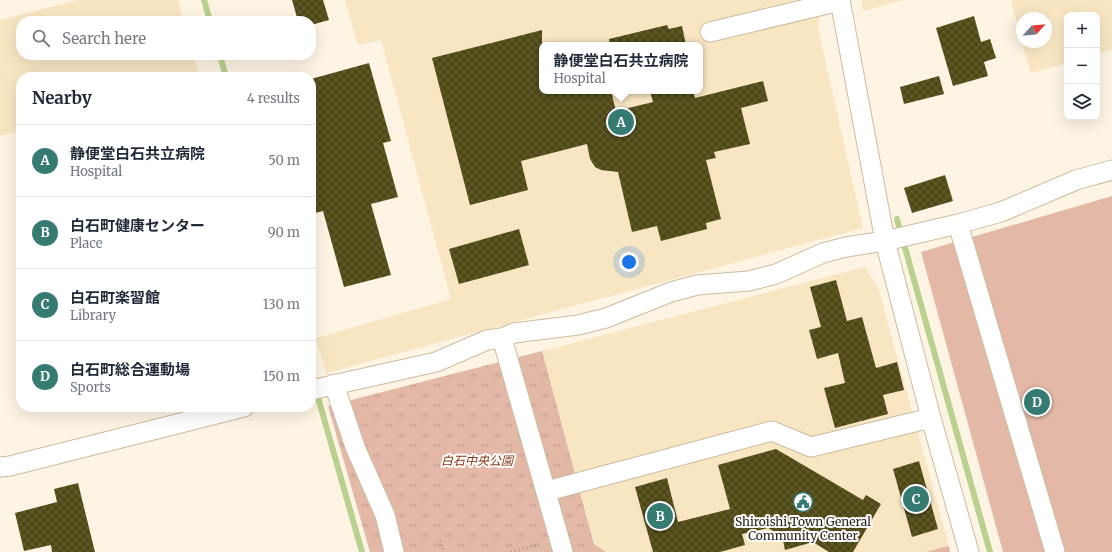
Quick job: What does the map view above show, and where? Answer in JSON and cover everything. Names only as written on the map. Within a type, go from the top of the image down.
[{"type":"street","points":[[710,32],[840,0],[895,238],[931,418],[969,552]]},
{"type":"street","points":[[316,389],[436,362],[487,340],[502,338],[514,333],[578,325],[606,318],[671,292],[697,285],[749,281],[776,274],[823,253],[958,224],[1001,212],[1076,180],[1112,170]]},
{"type":"street","points":[[958,224],[1055,552]]},
{"type":"street","points":[[502,338],[562,545]]},
{"type":"street","points":[[334,384],[355,447],[385,515],[394,552]]},
{"type":"street","points":[[0,467],[10,466],[224,412]]},
{"type":"street","points":[[547,491],[772,431],[811,447],[931,418]]},
{"type":"path","points":[[440,541],[444,552]]},
{"type":"path","points":[[511,552],[562,545]]},
{"type":"shaded area","points":[[78,0],[178,0],[182,16],[16,16],[16,60],[194,60],[198,72],[16,72],[16,132],[0,136],[0,20]]},
{"type":"shaded area","points":[[345,0],[820,0],[818,29],[863,228],[326,373],[316,338],[451,299],[381,40],[358,45]]},
{"type":"shaded area","points":[[861,0],[903,0],[863,11]]},
{"type":"shaded area","points":[[1011,0],[1112,0],[1112,50],[1100,53],[1100,12],[1064,12],[1064,64],[1031,73],[1024,48],[1052,48],[1052,12],[1016,12],[1016,19]]},
{"type":"shaded area","points":[[865,267],[878,287],[949,546],[926,552],[606,552],[595,545],[542,351]]},
{"type":"green space","points":[[1112,196],[1112,552],[1003,552],[921,252]]},
{"type":"green space","name":"白石中央公園","points":[[542,351],[594,544],[606,552],[370,552],[328,406]]},
{"type":"green space","points":[[948,546],[950,552],[926,552]]},
{"type":"building","points":[[292,0],[323,0],[329,20],[316,24],[316,16],[297,16]]},
{"type":"building","points":[[974,16],[981,42],[990,39],[996,58],[984,62],[988,76],[953,86],[936,28]]},
{"type":"building","points":[[667,25],[669,29],[682,26],[685,42],[610,42],[609,39]]},
{"type":"building","points":[[542,30],[542,42],[539,42],[539,94],[612,94],[616,111],[653,102],[651,94],[694,94],[695,98],[763,81],[768,101],[741,108],[750,144],[714,152],[716,158],[706,160],[721,219],[706,223],[707,229],[661,241],[657,226],[632,232],[618,172],[601,170],[595,167],[590,159],[587,144],[521,161],[528,190],[470,205],[432,58]]},
{"type":"building","points":[[369,63],[391,141],[383,143],[398,197],[371,204],[391,275],[344,287],[323,211],[316,213],[316,78]]},
{"type":"building","points":[[939,76],[944,94],[904,104],[900,87]]},
{"type":"building","points":[[945,175],[953,201],[912,213],[904,188]]},
{"type":"building","points":[[519,229],[529,265],[459,284],[449,249]]},
{"type":"building","points":[[836,280],[847,321],[862,317],[876,368],[897,362],[904,390],[883,395],[888,414],[835,428],[824,388],[845,383],[838,353],[817,359],[809,330],[821,327],[810,287]]},
{"type":"building","name":"Shiroishi Town General Community Center","points":[[776,449],[863,500],[866,495],[881,504],[853,552],[829,552],[813,542],[785,550],[782,536],[768,528],[742,534],[745,545],[720,552],[653,552],[635,487],[667,478],[678,522],[730,509],[718,465]]},
{"type":"building","points":[[919,461],[938,529],[912,537],[893,469]]},
{"type":"building","points":[[78,483],[95,552],[52,552],[51,545],[24,551],[15,513],[57,502],[54,489]]},
{"type":"waterway","points":[[204,0],[209,16]]},
{"type":"waterway","points":[[221,60],[225,72]]},
{"type":"waterway","points":[[897,219],[990,552]]},
{"type":"waterway","points":[[316,391],[362,552]]},
{"type":"place","name":"静便堂白石共立病院","points":[[621,122]]},
{"type":"place","name":"白石町総合運動場","points":[[1037,402]]},
{"type":"place","name":"白石町楽習館","points":[[916,499]]},
{"type":"place","name":"Shiroishi Town General Community Center","points":[[803,502]]},
{"type":"place","name":"白石町健康センター","points":[[660,516]]}]
